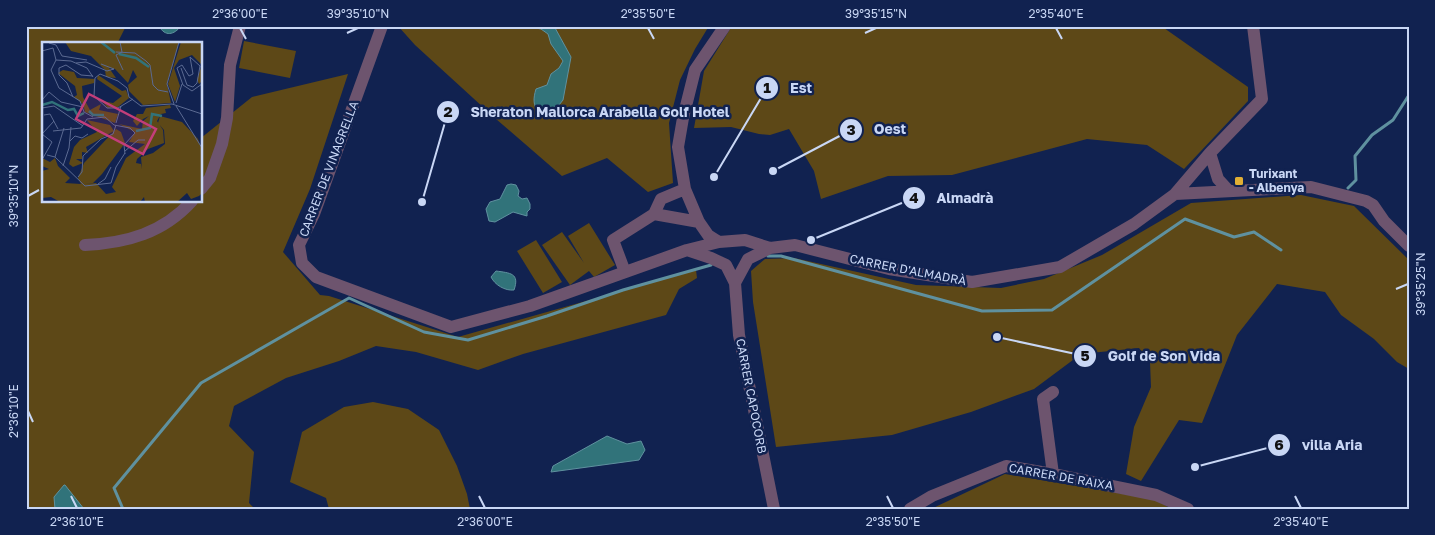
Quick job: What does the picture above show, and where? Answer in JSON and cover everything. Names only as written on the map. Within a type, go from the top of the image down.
[{"type":"street","points":[[202,188],[210,178],[222,144],[227,118],[230,65],[240,26]]},
{"type":"street","name":"CARRER DE VINAGRELLA","points":[[382,26],[314,214],[299,245],[302,263],[316,277],[451,327],[530,306],[687,250],[719,242],[745,240],[770,248]]},
{"type":"street","points":[[719,242],[708,235],[698,222],[685,189],[678,147],[682,118],[695,70],[725,26]]},
{"type":"street","name":"CARRER D'ALMADRÀ","points":[[770,248],[795,245],[889,268],[972,282],[1060,267],[1134,224],[1175,194],[1210,153],[1262,99],[1253,26]]},
{"type":"street","points":[[1210,153],[1218,179],[1229,191]]},
{"type":"street","points":[[1175,194],[1312,187],[1366,201],[1373,205],[1384,220],[1409,246]]},
{"type":"street","points":[[625,272],[613,240],[654,214],[661,199],[685,189]]},
{"type":"street","points":[[85,244],[108,244],[150,233],[182,212],[191,202]]},
{"type":"street","points":[[654,214],[698,222]]},
{"type":"street","points":[[735,283],[748,259],[770,248]]},
{"type":"street","points":[[687,250],[726,265],[735,283]]},
{"type":"street","name":"CARRER CAPOCORB","points":[[735,283],[739,335],[774,509]]},
{"type":"street","points":[[1053,474],[1043,399],[1054,392]]},
{"type":"street","name":"CARRER DE RAIXA","points":[[910,509],[932,496],[1006,466],[1156,496],[1188,509]]},
{"type":"shaded area","points":[[26,26],[126,26],[118,42],[42,42],[42,202],[202,202],[202,137],[252,97],[348,74],[310,189],[283,252],[320,295],[329,296],[458,337],[696,270],[697,278],[679,289],[666,315],[523,354],[478,370],[416,352],[376,346],[339,361],[286,378],[234,406],[229,426],[254,452],[249,503],[255,509],[26,509]]},
{"type":"shaded area","points":[[159,26],[181,26],[170,34],[161,30]]},
{"type":"shaded area","points":[[398,26],[709,26],[680,80],[669,123],[673,183],[648,192],[607,158],[562,176],[415,45]]},
{"type":"shaded area","points":[[525,26],[554,26],[571,57],[563,100],[559,105],[539,114],[534,102],[536,89],[547,85],[551,74],[559,68],[563,61],[551,44],[548,34],[541,29]]},
{"type":"shaded area","points":[[732,26],[1160,26],[1248,87],[1248,101],[1184,169],[1147,145],[1087,139],[952,175],[888,176],[821,199],[814,171],[789,129],[770,135],[731,127],[694,128],[704,71]]},
{"type":"shaded area","points":[[244,41],[296,51],[290,78],[239,68]]},
{"type":"shaded area","points":[[507,185],[516,185],[519,191],[518,196],[522,199],[527,198],[530,204],[527,216],[513,212],[495,222],[489,221],[486,209],[490,202],[500,199]]},
{"type":"shaded area","points":[[1301,195],[1354,206],[1409,260],[1409,369],[1397,362],[1374,339],[1341,315],[1325,292],[1277,284],[1237,335],[1202,423],[1179,420],[1141,481],[1126,474],[1134,427],[1151,387],[1150,362],[1139,348],[1081,354],[1034,389],[971,412],[892,435],[776,447],[753,302],[751,271],[765,259],[794,258],[916,285],[1001,288],[1044,279],[1102,255],[1191,203]]},
{"type":"shaded area","points":[[589,223],[615,265],[594,277],[589,271],[570,285],[542,245],[562,232],[584,263],[568,236]]},
{"type":"shaded area","points":[[536,240],[562,282],[543,293],[517,251]]},
{"type":"shaded area","points":[[496,271],[509,273],[515,277],[516,284],[514,290],[501,287],[495,283],[491,277]]},
{"type":"shaded area","points":[[373,402],[408,409],[439,430],[457,466],[470,509],[329,509],[326,498],[290,482],[302,432],[344,407]]},
{"type":"shaded area","points":[[607,436],[627,444],[641,441],[645,450],[639,460],[551,472],[553,466]]},
{"type":"shaded area","points":[[1005,474],[1153,499],[1172,509],[931,509]]},
{"type":"shaded area","points":[[64,485],[84,509],[55,509],[54,497]]},
{"type":"waterway","points":[[1348,188],[1356,180],[1355,156],[1372,135],[1393,120],[1409,95]]},
{"type":"waterway","points":[[768,256],[781,256],[982,311],[1052,310],[1185,219],[1234,237],[1254,232],[1281,250]]},
{"type":"waterway","points":[[123,509],[114,488],[201,383],[349,298],[424,332],[468,340],[623,290],[711,265]]},
{"type":"place","name":"Oest","points":[[773,171]]},
{"type":"place","name":"Est","points":[[714,177]]},
{"type":"place","name":"Turixant - Albenya","points":[[1239,181]]},
{"type":"place","name":"Sheraton Mallorca Arabella Golf Hotel","points":[[422,202]]},
{"type":"place","name":"Almadrà","points":[[811,240]]},
{"type":"place","name":"Golf de Son Vida","points":[[997,337]]},
{"type":"place","name":"villa Aria","points":[[1195,467]]}]
